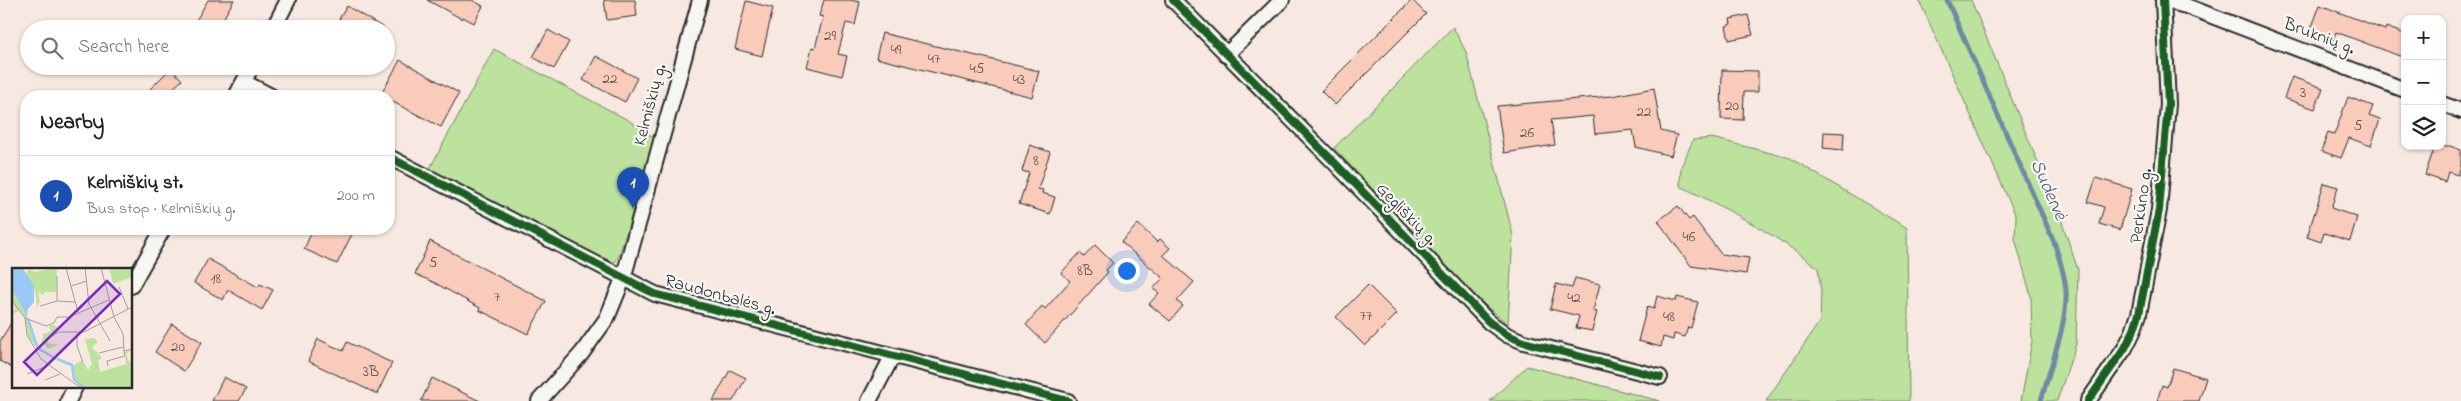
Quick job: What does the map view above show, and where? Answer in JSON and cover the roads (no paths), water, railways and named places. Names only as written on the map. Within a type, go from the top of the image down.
[{"type":"street","points":[[278,20],[288,0]]},
{"type":"street","name":"Kelmiškių g.","points":[[539,401],[582,353],[607,318],[623,279],[700,0]]},
{"type":"street","name":"Gegliškių g.","points":[[1172,0],[1334,162],[1489,322],[1507,335],[1524,342],[1660,378]]},
{"type":"street","points":[[1226,55],[1282,0]]},
{"type":"street","name":"Bruknių g.","points":[[2163,0],[2186,6],[2401,88]]},
{"type":"street","name":"Perkūno g.","points":[[2088,401],[2125,348],[2133,332],[2139,314],[2159,210],[2168,104],[2163,0]]},
{"type":"street","points":[[239,90],[248,75]]},
{"type":"street","points":[[244,82],[259,90]]},
{"type":"street","points":[[2445,105],[2461,111]]},
{"type":"street","name":"Raudonbalės g.","points":[[395,161],[655,294],[892,357],[1068,401]]},
{"type":"street","points":[[132,284],[160,235]]},
{"type":"street","points":[[870,401],[892,357]]},
{"type":"street","points":[[68,401],[74,388]]},
{"type":"waterway","name":"Sudervė","points":[[1947,0],[2054,242],[2063,272],[2066,291],[2064,317],[2041,401]]},
{"type":"place","name":"Kelmiškių st.","points":[[633,208]]}]
